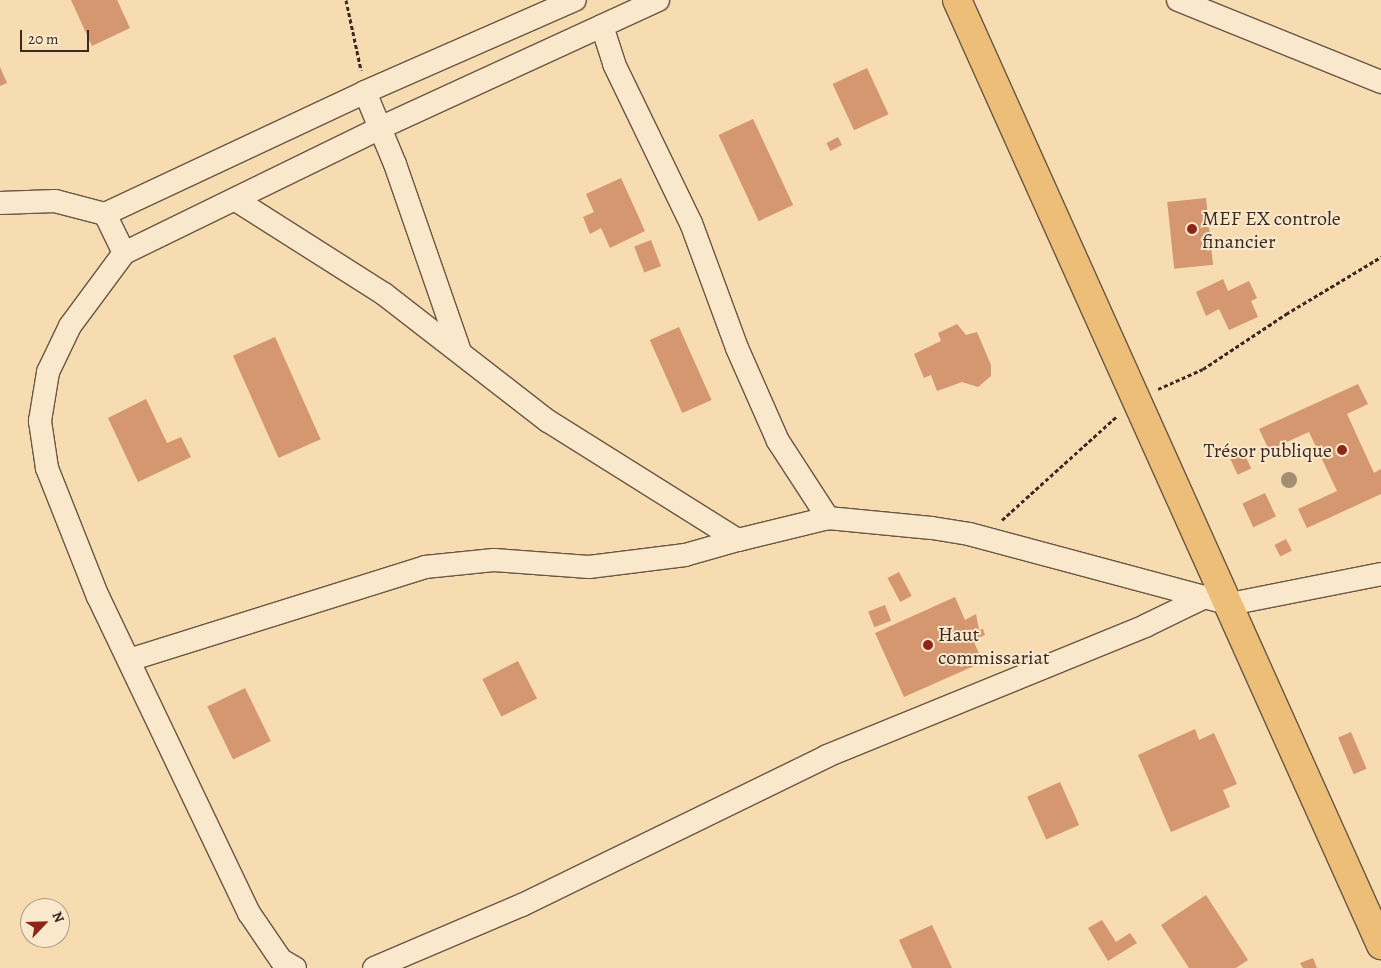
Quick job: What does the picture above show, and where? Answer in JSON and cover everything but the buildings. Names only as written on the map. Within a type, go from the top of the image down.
[{"type":"main road","points":[[957,0],[1136,399],[1218,601],[1381,945]]},
{"type":"street","points":[[0,203],[55,200],[105,214],[365,92],[575,0]]},
{"type":"street","points":[[295,968],[281,960],[249,913],[98,597],[47,468],[40,421],[48,372],[70,326],[124,253],[236,200],[380,128],[658,0]]},
{"type":"street","points":[[1178,0],[1381,82]]},
{"type":"street","points":[[602,26],[614,64],[691,223],[737,348],[778,441],[828,518]]},
{"type":"street","points":[[365,92],[380,128],[459,349]]},
{"type":"street","points":[[236,200],[384,294],[459,349],[548,421],[738,540]]},
{"type":"street","points":[[105,214],[124,253]]},
{"type":"street","points":[[129,660],[425,567],[494,560],[589,567],[685,555],[828,518],[969,534],[1218,601]]},
{"type":"street","points":[[374,968],[522,905],[827,756],[1145,626],[1218,601],[1381,574]]},
{"type":"path","points":[[346,0],[365,92]]},
{"type":"path","points":[[969,534],[1008,517],[1136,399],[1203,369],[1286,314],[1381,257]]},
{"type":"place","name":"MEF EX controle financier","points":[[1192,229]]},
{"type":"place","name":"Trésor publique","points":[[1342,450]]},
{"type":"place","name":"Haut commissariat","points":[[928,645]]}]
